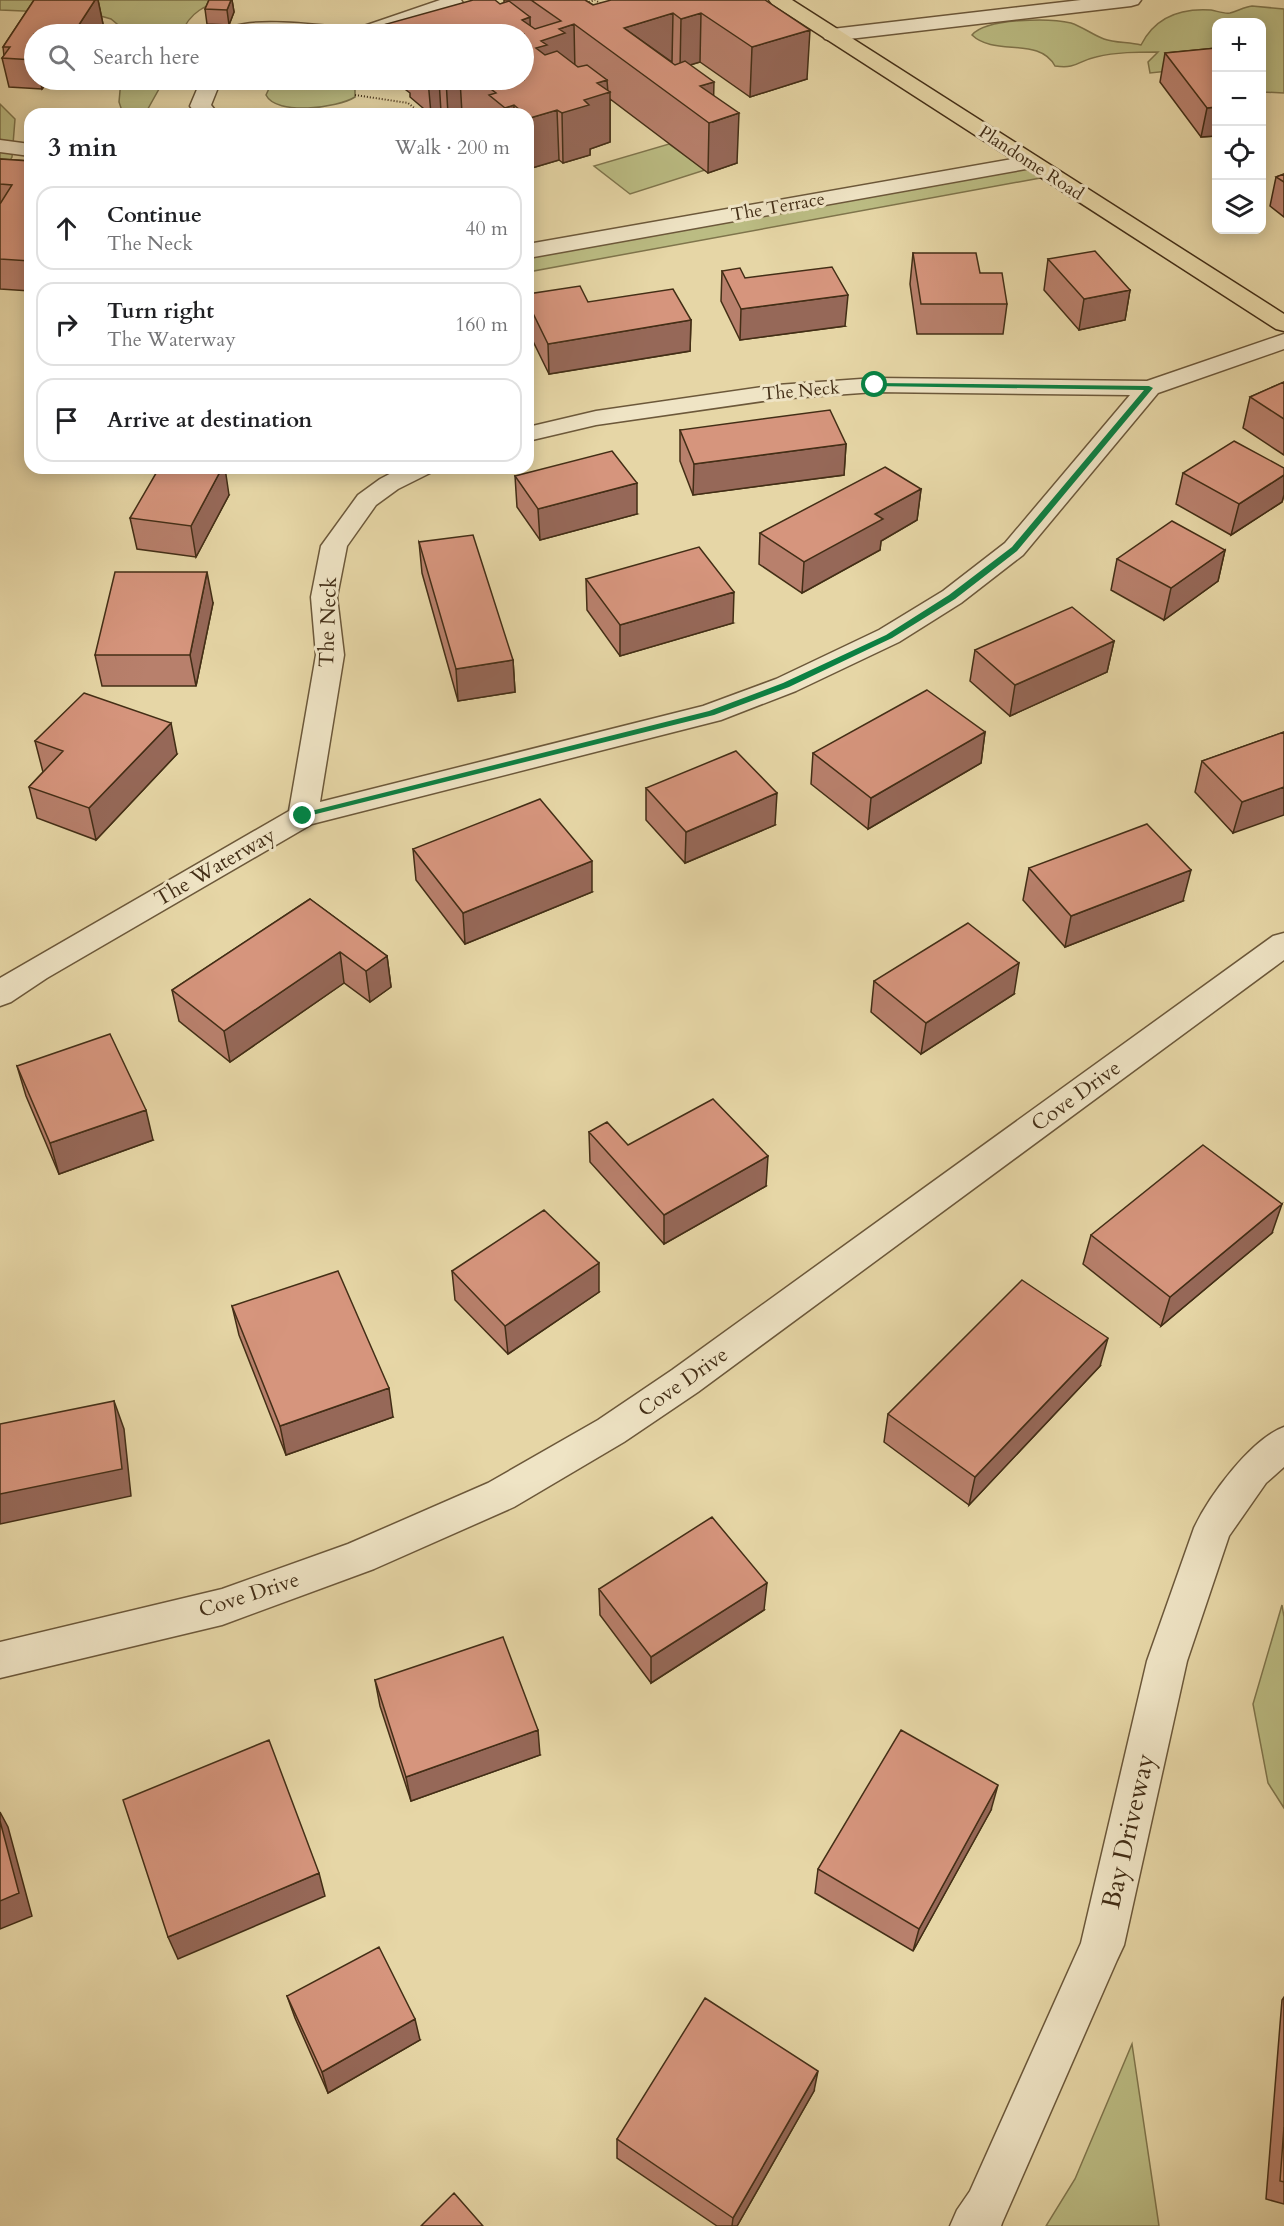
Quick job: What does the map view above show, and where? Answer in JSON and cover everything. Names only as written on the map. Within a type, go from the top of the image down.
[{"type":"main road","name":"Plandome Road","points":[[779,0],[1284,324]]},
{"type":"street","points":[[832,35],[1131,0]]},
{"type":"street","points":[[387,24],[452,1],[476,4]]},
{"type":"street","points":[[202,108],[200,106],[207,90]]},
{"type":"street","points":[[0,147],[24,149]]},
{"type":"street","name":"The Terrace","points":[[534,247],[1029,162]]},
{"type":"street","points":[[1149,388],[1284,340]]},
{"type":"street","name":"The Neck","points":[[534,433],[596,418],[777,392],[875,385],[1149,388]]},
{"type":"street","name":"The Waterway","points":[[0,994],[46,964],[303,816],[711,713],[786,685],[889,636],[952,597],[1014,549],[1149,388]]},
{"type":"street","name":"The Neck","points":[[303,816],[330,654],[324,597],[334,546],[367,500],[389,484],[409,474]]},
{"type":"street","name":"Cove Drive","points":[[0,1660],[222,1606],[360,1557],[501,1496],[611,1431],[685,1382],[1284,944]]},
{"type":"street","name":"Bay Driveway","points":[[973,2226],[986,2207],[1102,1945],[1167,1661],[1213,1528],[1253,1472],[1284,1443]]},
{"type":"path","points":[[585,3],[596,0],[604,6]]},
{"type":"path","points":[[355,95],[408,103],[414,108]]},
{"type":"green space","points":[[0,0],[229,0],[199,10],[186,24],[117,24],[111,19],[94,14],[0,10]]},
{"type":"green space","points":[[1246,7],[1284,9],[1284,93],[1266,92],[1266,18],[1212,18],[1212,66],[1150,73],[1148,62],[1158,52],[1112,54],[1063,67],[1055,66],[1048,57],[1039,52],[992,45],[972,35],[979,29],[1004,22],[1049,20],[1071,23],[1108,40],[1141,45],[1154,27],[1170,16],[1200,10],[1230,13]]},
{"type":"green space","points":[[120,90],[158,90],[148,108],[121,108]]},
{"type":"green space","points":[[268,90],[355,90],[355,97],[347,101],[308,108],[282,106],[272,102],[266,95]]},
{"type":"green space","points":[[0,104],[15,119],[12,157],[0,179]]},
{"type":"green space","points":[[669,144],[705,170],[630,194],[594,166]]},
{"type":"green space","points":[[1029,162],[1051,176],[534,271],[534,250]]},
{"type":"green space","points":[[1282,1605],[1284,1617],[1284,1808],[1268,1783],[1253,1704]]},
{"type":"green space","points":[[1132,2044],[1159,2226],[1046,2226],[1075,2179]]},
{"type":"building","points":[[34,0],[95,0],[79,24],[24,24],[24,59],[2,58],[10,47],[3,47]]},
{"type":"building","points":[[209,0],[231,0],[227,10],[205,9]]},
{"type":"building","points":[[473,0],[495,0],[500,4],[509,1],[530,17],[522,20],[528,24],[387,24]]},
{"type":"building","points":[[531,0],[585,0],[593,5],[611,0],[765,0],[810,30],[752,47],[701,13],[681,19],[673,13],[624,28],[675,65],[685,61],[714,82],[700,86],[739,113],[709,123],[574,24],[559,29],[565,33],[541,41],[547,45],[536,48],[545,55],[557,51],[578,67],[587,65],[607,80],[597,83],[610,92],[584,100],[589,105],[562,113],[557,110],[534,117],[534,108],[518,108],[514,105],[505,108],[489,95],[496,93],[492,90],[534,90],[534,28],[561,21]]},
{"type":"building","points":[[1212,48],[1212,107],[1207,108],[1165,53]]},
{"type":"building","points":[[0,159],[24,161],[24,261],[0,259],[0,204],[12,185],[0,184]]},
{"type":"building","points":[[1284,174],[1284,182],[1276,177]]},
{"type":"building","points":[[1095,251],[1130,290],[1084,299],[1048,259]]},
{"type":"building","points":[[913,253],[976,253],[980,273],[1002,273],[1007,304],[921,304]]},
{"type":"building","points":[[832,267],[848,295],[741,309],[722,271],[740,268],[745,278]]},
{"type":"building","points":[[580,286],[588,302],[673,289],[691,320],[548,344],[534,315],[534,293]]},
{"type":"building","points":[[1284,382],[1284,419],[1250,397]]},
{"type":"building","points":[[830,410],[846,444],[694,464],[680,430]]},
{"type":"building","points":[[1234,441],[1284,468],[1284,475],[1239,504],[1183,473]]},
{"type":"building","points":[[612,451],[637,483],[538,509],[515,476],[534,474],[534,471]]},
{"type":"building","points":[[885,467],[921,489],[875,514],[883,519],[804,562],[760,533]]},
{"type":"building","points":[[156,474],[219,474],[191,526],[130,518]]},
{"type":"building","points":[[1172,521],[1225,550],[1171,588],[1117,559]]},
{"type":"building","points":[[473,535],[513,660],[456,669],[419,542]]},
{"type":"building","points":[[699,547],[734,592],[620,625],[586,579]]},
{"type":"building","points":[[115,572],[207,572],[190,655],[95,655]]},
{"type":"building","points":[[1072,607],[1114,641],[1015,685],[975,650]]},
{"type":"building","points":[[927,690],[985,732],[871,798],[813,753]]},
{"type":"building","points":[[84,693],[171,723],[89,808],[29,787],[63,751],[35,741]]},
{"type":"building","points":[[1284,732],[1284,787],[1242,802],[1202,761]]},
{"type":"building","points":[[736,751],[777,793],[686,832],[646,788]]},
{"type":"building","points":[[540,799],[592,861],[463,913],[413,849]]},
{"type":"building","points":[[1147,824],[1191,870],[1071,916],[1029,868]]},
{"type":"building","points":[[310,899],[387,956],[366,971],[340,952],[224,1031],[172,990]]},
{"type":"building","points":[[968,923],[1019,963],[926,1023],[874,981]]},
{"type":"building","points":[[110,1034],[146,1110],[50,1143],[17,1066]]},
{"type":"building","points":[[713,1099],[768,1156],[664,1215],[589,1132],[607,1122],[628,1145]]},
{"type":"building","points":[[1203,1145],[1282,1204],[1170,1297],[1091,1235]]},
{"type":"building","points":[[544,1210],[599,1263],[505,1326],[452,1271]]},
{"type":"building","points":[[338,1271],[389,1388],[280,1426],[232,1306]]},
{"type":"building","points":[[1022,1280],[1108,1338],[975,1477],[888,1414]]},
{"type":"building","points":[[114,1401],[122,1469],[0,1494],[0,1424]]},
{"type":"building","points":[[712,1517],[767,1583],[651,1657],[599,1589]]},
{"type":"building","points":[[503,1637],[538,1730],[406,1777],[375,1680]]},
{"type":"building","points":[[901,1730],[998,1785],[919,1929],[818,1869]]},
{"type":"building","points":[[269,1740],[319,1873],[168,1937],[123,1800]]},
{"type":"building","points":[[0,1821],[19,1893],[0,1901]]},
{"type":"building","points":[[379,1947],[415,2019],[322,2072],[287,1996]]},
{"type":"building","points":[[705,1998],[818,2071],[733,2218],[617,2139]]},
{"type":"building","points":[[1284,2127],[1284,2182],[1280,2181]]},
{"type":"building","points":[[454,2193],[483,2226],[421,2226]]},
{"type":"route","points":[[303,816],[711,713],[786,685],[889,636],[952,597],[1014,549],[1149,388],[875,385]]}]
